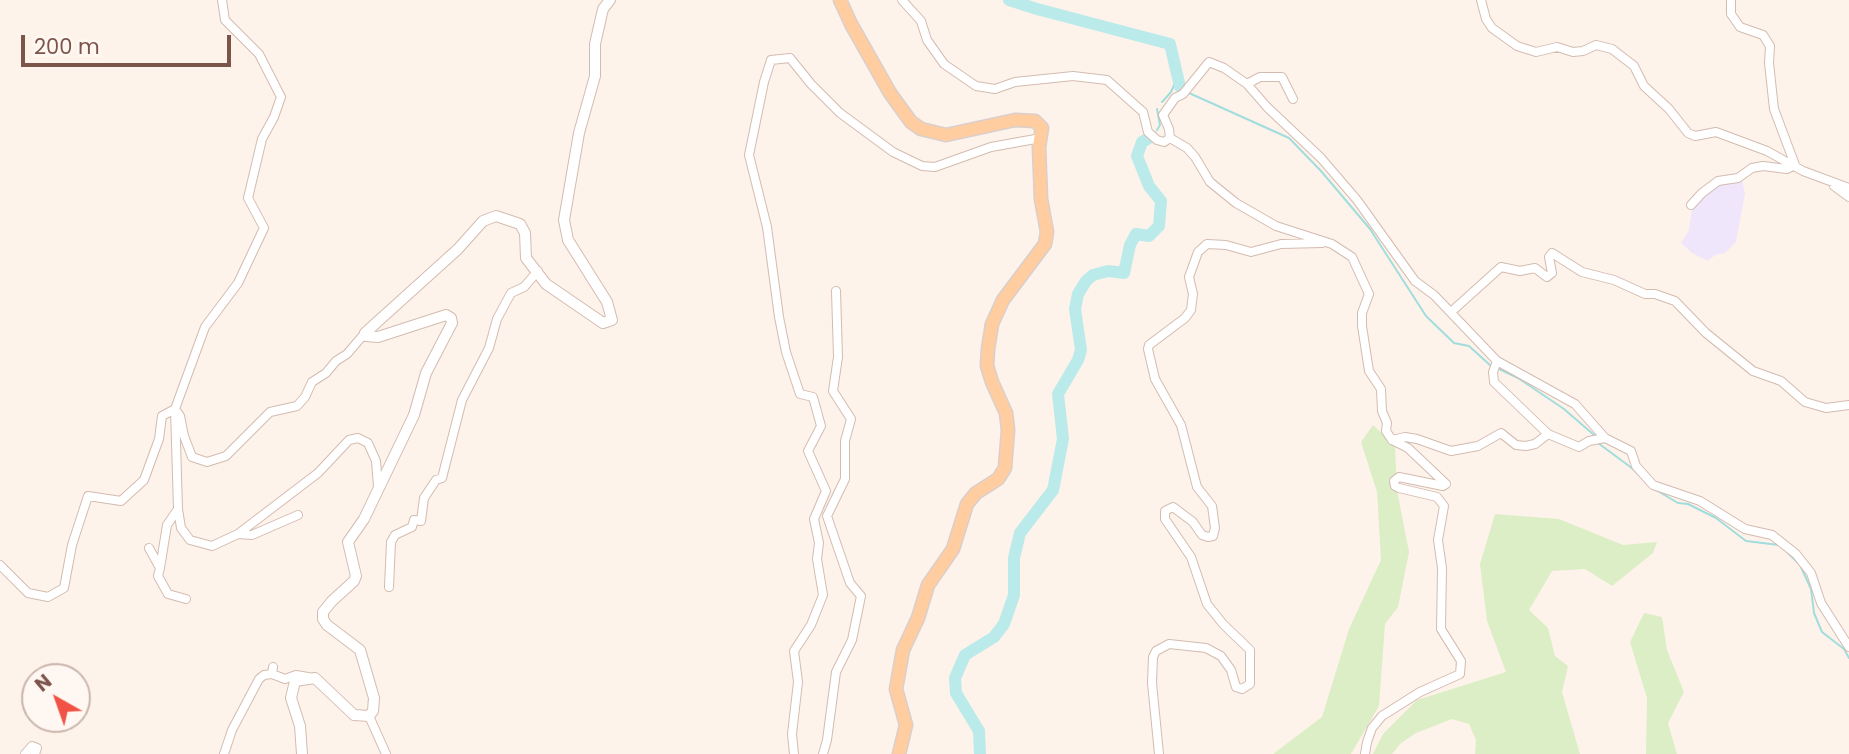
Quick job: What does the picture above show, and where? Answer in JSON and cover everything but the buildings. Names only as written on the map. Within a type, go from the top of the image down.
[{"type":"main road","points":[[840,0],[890,93],[911,122],[920,129],[946,135],[1015,120],[1029,120],[1041,125],[1040,188],[1047,232],[1045,244],[1003,300],[992,324],[988,349],[987,366],[1007,421],[1005,468],[998,479],[976,493],[967,504],[953,548],[928,585],[918,618],[902,650],[896,689],[906,725],[899,754]]},
{"type":"street","points":[[222,0],[225,20],[259,54],[281,97],[262,139],[248,198],[264,228],[238,284],[205,327],[175,409],[181,528],[190,540],[212,546],[238,534],[318,473],[349,440],[358,438],[368,443],[376,461],[378,486]]},
{"type":"street","points":[[175,409],[180,416],[192,457],[207,462],[226,456],[270,412],[297,406],[312,382],[347,354],[365,333],[483,222],[496,216],[520,224],[525,233],[526,258],[546,284],[603,323],[612,320],[607,302],[568,240],[564,220],[579,133],[595,76],[595,44],[603,9],[610,0]]},
{"type":"street","points":[[902,0],[921,21],[927,40],[944,64],[976,86],[995,89],[1015,82],[1073,76],[1107,80],[1143,112],[1148,132],[1164,142],[1170,138]]},
{"type":"street","points":[[1481,0],[1486,19],[1492,28],[1517,46],[1536,52],[1557,47],[1573,52],[1596,46],[1612,49],[1634,66],[1644,86],[1669,109],[1688,133],[1695,136],[1716,132],[1767,150],[1803,170],[1849,188]]},
{"type":"street","points":[[1731,0],[1731,14],[1740,27],[1763,35],[1770,46],[1774,109],[1796,165]]},
{"type":"street","points":[[826,491],[808,451],[821,426],[813,397],[800,394],[786,352],[767,227],[749,155],[771,60],[790,58],[840,113],[893,152],[922,166],[935,167],[991,147],[1041,138]]},
{"type":"street","points":[[1170,138],[1163,115],[1209,62],[1224,68],[1247,84],[1348,189],[1415,281],[1434,295],[1497,361],[1576,404],[1605,438],[1631,451],[1636,466],[1653,485],[1700,501],[1745,529],[1772,535],[1796,554],[1811,573],[1821,603],[1849,647]]},
{"type":"street","points":[[1247,84],[1260,77],[1282,77],[1293,99]]},
{"type":"street","points":[[1170,138],[1187,148],[1210,182],[1230,199],[1276,226],[1332,243],[1352,257],[1369,294],[1362,313],[1369,371],[1381,389],[1386,431],[1392,440],[1408,448],[1446,484],[1443,486],[1399,477],[1394,481],[1399,488],[1437,497],[1444,506],[1438,540],[1442,568],[1441,629],[1461,661],[1460,674],[1420,692],[1382,716],[1373,727],[1366,754]]},
{"type":"street","points":[[1690,205],[1718,181],[1738,178],[1752,168],[1763,166],[1787,169],[1796,165]]},
{"type":"street","points":[[1823,178],[1849,197]]},
{"type":"street","points":[[1160,754],[1152,683],[1153,657],[1156,650],[1169,644],[1206,648],[1221,656],[1231,670],[1237,687],[1242,690],[1250,684],[1250,650],[1207,604],[1191,557],[1165,519],[1165,511],[1173,508],[1193,522],[1202,535],[1213,536],[1215,516],[1212,506],[1197,487],[1181,425],[1155,379],[1149,345],[1185,318],[1191,310],[1193,294],[1189,277],[1198,252],[1207,244],[1226,245],[1251,253],[1281,244],[1332,243]]},
{"type":"street","points":[[1451,312],[1501,267],[1520,271],[1535,268],[1547,277],[1552,273],[1549,257],[1552,253],[1582,272],[1614,280],[1645,295],[1655,294],[1675,301],[1706,333],[1753,371],[1781,382],[1805,402],[1826,408],[1849,405]]},
{"type":"street","points":[[389,587],[391,542],[395,535],[412,527],[414,520],[421,521],[424,498],[436,480],[442,478],[462,400],[489,348],[497,318],[511,293],[524,287],[538,271]]},
{"type":"street","points":[[823,754],[836,672],[852,640],[861,596],[850,583],[827,516],[845,479],[845,440],[851,419],[834,391],[838,357],[836,291]]},
{"type":"street","points":[[365,333],[366,336],[378,337],[446,315],[452,323],[426,373],[414,415],[364,519],[348,542],[356,576],[354,581],[323,612],[327,625],[360,650],[374,698],[373,711],[369,716]]},
{"type":"street","points":[[1497,361],[1493,372],[1494,382],[1548,434],[1579,447],[1589,441],[1605,438]]},
{"type":"street","points":[[0,565],[28,593],[48,597],[64,588],[72,545],[88,496],[121,501],[144,480],[159,439],[162,416],[175,409]]},
{"type":"street","points":[[1392,440],[1405,437],[1417,439],[1451,451],[1478,446],[1501,433],[1516,445],[1526,446],[1535,444],[1548,434]]},
{"type":"street","points":[[794,754],[792,734],[798,682],[794,651],[811,625],[823,595],[817,559],[819,543],[814,519],[826,491],[845,479]]},
{"type":"street","points":[[178,509],[167,525],[158,576],[167,594],[186,599]]},
{"type":"street","points":[[238,534],[252,535],[298,515]]},
{"type":"street","points":[[149,548],[160,568]]},
{"type":"street","points":[[224,754],[232,730],[259,679],[273,671],[285,679],[296,675],[315,678],[354,715],[369,716]]},
{"type":"street","points":[[302,754],[301,734],[291,698],[295,681],[315,678]]},
{"type":"street","points":[[369,716],[386,754]]},
{"type":"street","points":[[25,754],[32,746],[37,748],[35,754]]},
{"type":"shaded area","points":[[1742,179],[1745,194],[1736,242],[1725,253],[1715,255],[1708,261],[1692,253],[1681,243],[1689,230],[1692,208],[1713,189],[1732,180]]},
{"type":"green space","points":[[1373,425],[1395,445],[1397,490],[1409,552],[1398,607],[1385,624],[1379,706],[1351,754],[1273,754],[1322,717],[1349,629],[1381,560],[1377,492],[1361,442]]},
{"type":"green space","points":[[1495,514],[1559,519],[1623,545],[1657,542],[1653,553],[1612,586],[1585,569],[1552,571],[1529,610],[1548,628],[1555,656],[1568,666],[1562,692],[1580,754],[1475,754],[1476,740],[1469,724],[1452,719],[1416,733],[1401,743],[1392,754],[1373,754],[1383,734],[1417,700],[1506,672],[1487,621],[1480,564]]},
{"type":"green space","points":[[1644,613],[1662,617],[1667,650],[1684,692],[1668,723],[1677,754],[1646,754],[1647,698],[1630,642]]},
{"type":"waterway","points":[[1009,0],[1170,44],[1180,87]]},
{"type":"waterway","points":[[1162,102],[1171,92],[1178,76]]},
{"type":"waterway","points":[[1189,93],[1289,138],[1370,229],[1426,316],[1454,343],[1469,346],[1491,366]]},
{"type":"waterway","points":[[1157,109],[1160,125],[1157,130]]},
{"type":"waterway","points":[[980,754],[979,731],[956,693],[955,678],[965,655],[994,637],[1004,624],[1014,595],[1014,558],[1020,533],[1053,490],[1063,439],[1058,394],[1081,350],[1075,309],[1078,294],[1093,275],[1108,271],[1124,273],[1130,245],[1136,234],[1149,236],[1159,226],[1161,201],[1149,186],[1137,156],[1142,142],[1152,136]]},
{"type":"waterway","points":[[1499,369],[1518,378],[1564,409],[1594,435]]},
{"type":"waterway","points":[[1598,443],[1633,469],[1649,485]]},
{"type":"waterway","points":[[1656,490],[1678,503],[1688,504],[1716,518],[1746,541],[1779,545]]},
{"type":"waterway","points":[[1786,551],[1800,565],[1811,589],[1814,613],[1822,632],[1844,649],[1849,658]]}]
